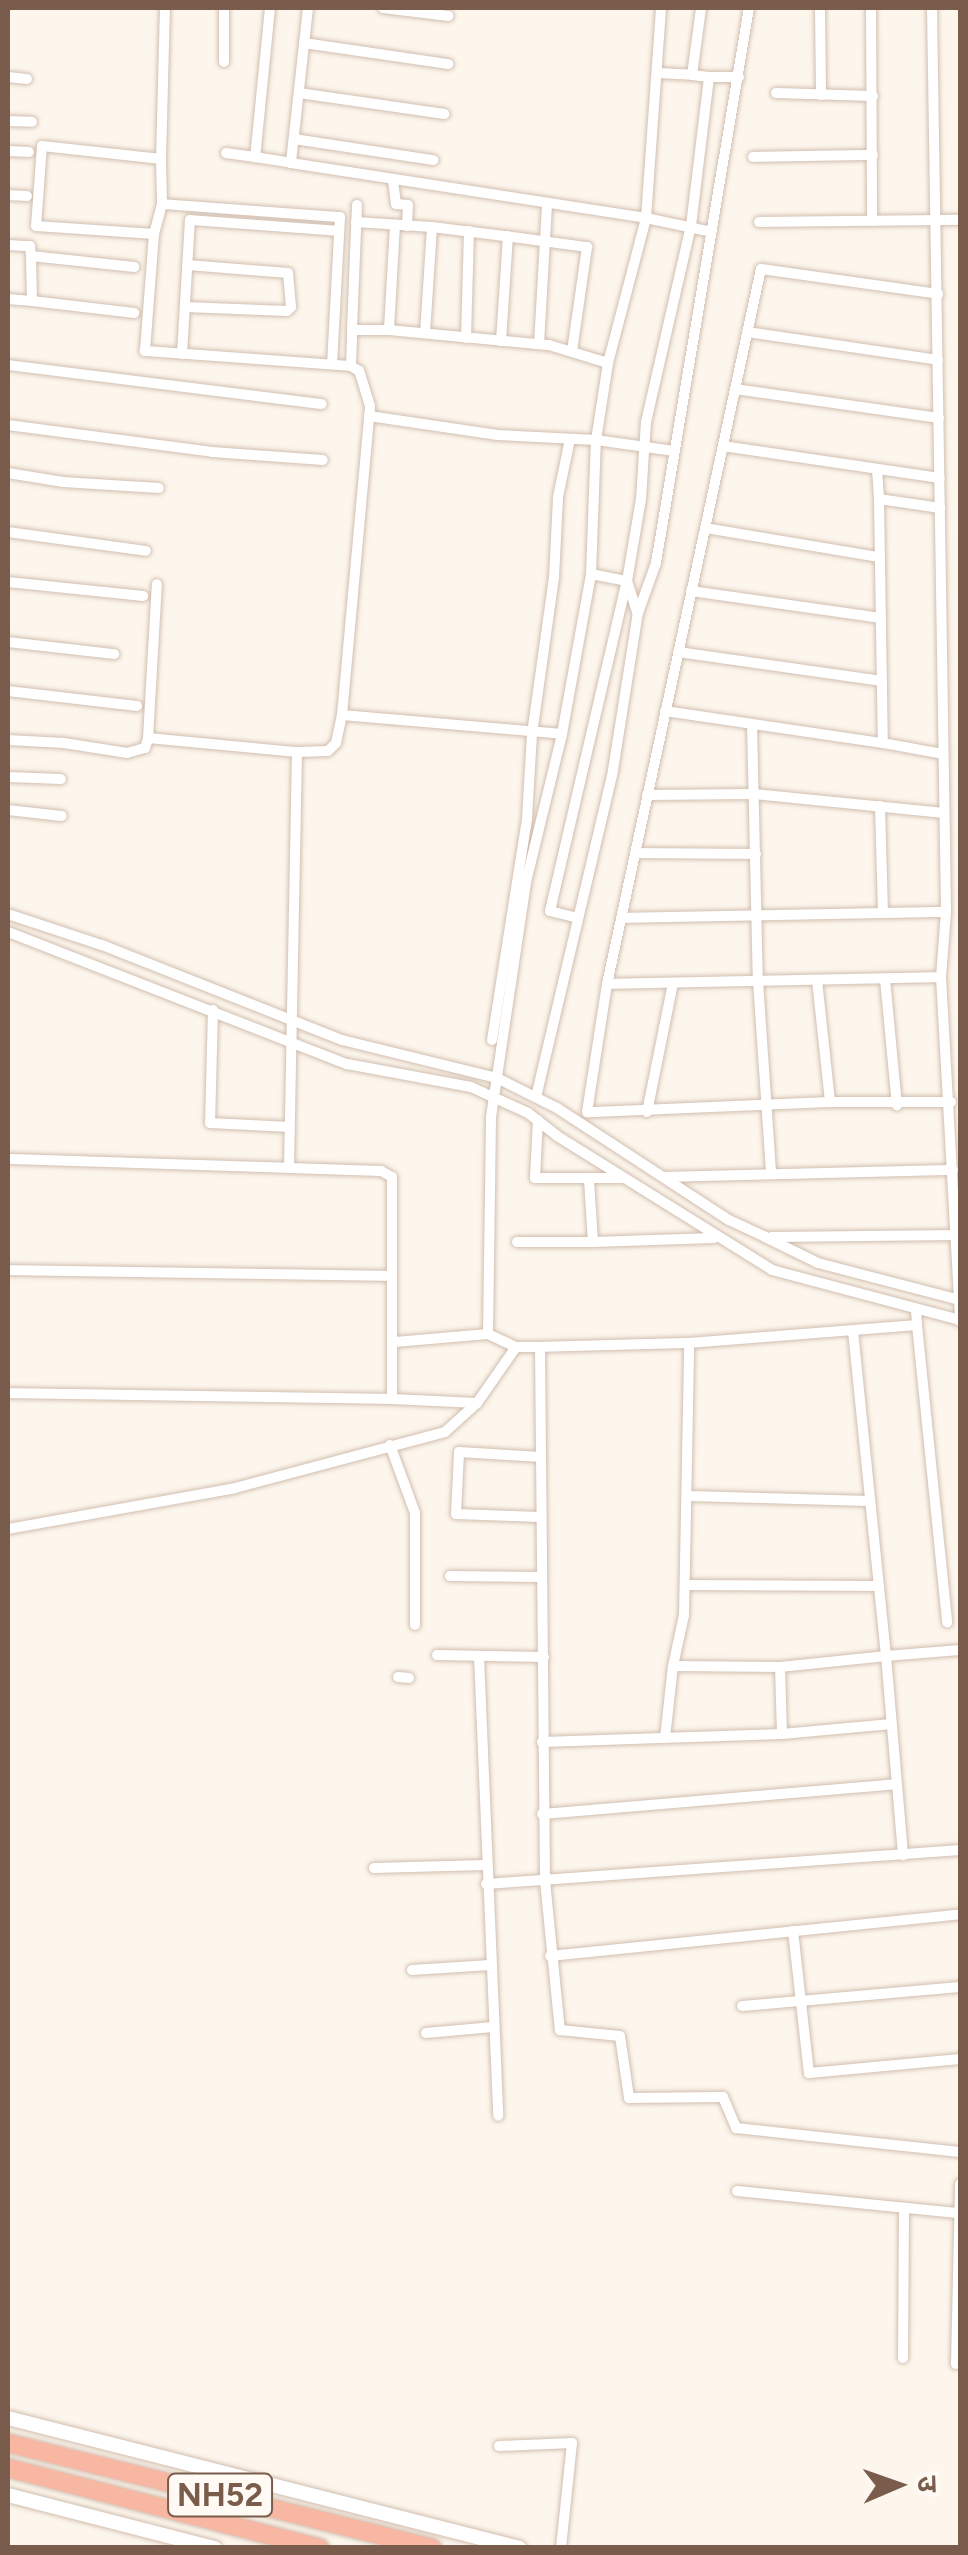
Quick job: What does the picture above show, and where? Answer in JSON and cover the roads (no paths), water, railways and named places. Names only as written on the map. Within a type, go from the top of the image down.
[{"type":"highway","name":"NH52","points":[[8,2443],[432,2548]]},
{"type":"highway","name":"NH52","points":[[8,2468],[320,2548]]},
{"type":"street","points":[[148,738],[297,752],[328,751],[336,743],[342,715],[369,416],[360,371],[351,366],[145,352],[154,234],[162,204],[165,8]]},
{"type":"street","points":[[224,8],[224,62]]},
{"type":"street","points":[[255,157],[270,8]]},
{"type":"street","points":[[291,163],[308,8]]},
{"type":"street","points":[[383,8],[449,16]]},
{"type":"street","points":[[488,1334],[496,1078],[526,882],[562,734],[591,574],[596,440],[608,363],[646,218],[661,8]]},
{"type":"street","points":[[692,75],[702,8]]},
{"type":"street","points":[[536,1097],[613,770],[638,614],[656,563],[749,8]]},
{"type":"street","points":[[820,8],[821,94]]},
{"type":"street","points":[[871,8],[872,221]]},
{"type":"street","points":[[8,932],[347,1064],[471,1087],[538,1120],[716,1238],[772,1270],[960,1321],[951,1102],[940,977],[946,912],[932,8]]},
{"type":"street","points":[[304,44],[448,64]]},
{"type":"street","points":[[658,73],[739,77]]},
{"type":"street","points":[[8,77],[28,79]]},
{"type":"street","points":[[578,918],[550,912],[627,580],[646,422],[690,226],[708,77]]},
{"type":"street","points":[[299,92],[444,114]]},
{"type":"street","points":[[776,93],[873,96]]},
{"type":"street","points":[[8,121],[32,122]]},
{"type":"street","points":[[294,140],[433,160]]},
{"type":"street","points":[[154,234],[36,226],[42,146],[161,158]]},
{"type":"street","points":[[8,151],[30,152]]},
{"type":"street","points":[[226,153],[646,218],[712,232]]},
{"type":"street","points":[[753,158],[873,155]]},
{"type":"street","points":[[389,330],[401,225],[408,205],[396,204],[393,180]]},
{"type":"street","points":[[8,195],[27,196]]},
{"type":"street","points":[[162,204],[340,217],[332,364]]},
{"type":"street","points":[[539,344],[547,204]]},
{"type":"street","points":[[351,366],[357,205]]},
{"type":"street","points":[[182,354],[191,206]]},
{"type":"street","points":[[190,220],[339,231]]},
{"type":"street","points":[[758,222],[960,220]]},
{"type":"street","points":[[356,222],[508,236],[587,248],[572,352]]},
{"type":"street","points":[[426,333],[432,228]]},
{"type":"street","points":[[466,338],[469,232]]},
{"type":"street","points":[[501,341],[508,236]]},
{"type":"street","points":[[8,244],[30,246],[32,301]]},
{"type":"street","points":[[31,256],[134,267]]},
{"type":"street","points":[[185,307],[287,311],[291,307],[288,273],[187,265]]},
{"type":"street","points":[[938,294],[761,269],[606,984],[587,1112],[830,1102],[951,1102]]},
{"type":"street","points":[[8,299],[134,314]]},
{"type":"street","points":[[352,330],[539,344],[608,363]]},
{"type":"street","points":[[747,332],[938,360]]},
{"type":"street","points":[[8,365],[322,404]]},
{"type":"street","points":[[735,389],[939,418]]},
{"type":"street","points":[[369,416],[498,436],[596,440],[674,450]]},
{"type":"street","points":[[8,425],[212,452],[323,460]]},
{"type":"street","points":[[492,1040],[527,818],[532,734],[554,577],[558,496],[570,439]]},
{"type":"street","points":[[723,446],[940,478]]},
{"type":"street","points":[[877,469],[883,742]]},
{"type":"street","points":[[8,473],[62,482],[158,488]]},
{"type":"street","points":[[878,499],[940,508]]},
{"type":"street","points":[[705,528],[880,557]]},
{"type":"street","points":[[8,532],[146,551]]},
{"type":"street","points":[[591,574],[627,580]]},
{"type":"street","points":[[627,580],[638,614]]},
{"type":"street","points":[[8,582],[143,596]]},
{"type":"street","points":[[8,740],[64,742],[127,753],[145,748],[157,584]]},
{"type":"street","points":[[691,591],[880,618]]},
{"type":"street","points":[[8,642],[114,654]]},
{"type":"street","points":[[678,652],[882,681]]},
{"type":"street","points":[[8,690],[137,706]]},
{"type":"street","points":[[666,711],[944,754]]},
{"type":"street","points":[[342,715],[562,734]]},
{"type":"street","points":[[752,724],[758,981],[770,1106],[771,1174]]},
{"type":"street","points":[[289,1168],[297,752]]},
{"type":"street","points":[[8,777],[61,778]]},
{"type":"street","points":[[648,795],[754,794],[944,813]]},
{"type":"street","points":[[880,806],[883,913]]},
{"type":"street","points":[[8,810],[62,816]]},
{"type":"street","points":[[635,854],[756,854]]},
{"type":"street","points":[[621,918],[946,912]]},
{"type":"street","points":[[8,914],[102,945],[342,1040],[496,1078],[536,1097],[728,1220],[818,1262],[960,1300]]},
{"type":"street","points":[[606,984],[940,977]]},
{"type":"street","points":[[885,979],[896,1105]]},
{"type":"street","points":[[817,980],[830,1102]]},
{"type":"street","points":[[647,1112],[672,983]]},
{"type":"street","points":[[213,1010],[210,1123],[290,1126]]},
{"type":"street","points":[[538,1120],[536,1178],[623,1178]]},
{"type":"street","points":[[8,1160],[381,1170],[392,1177],[392,1399]]},
{"type":"street","points":[[665,1177],[953,1170]]},
{"type":"street","points":[[589,1180],[592,1242]]},
{"type":"street","points":[[765,1237],[958,1235]]},
{"type":"street","points":[[517,1242],[716,1238]]},
{"type":"street","points":[[8,1270],[392,1276]]},
{"type":"street","points":[[916,1310],[946,1622]]},
{"type":"street","points":[[395,1342],[488,1334],[516,1347],[689,1343],[917,1326]]},
{"type":"street","points":[[852,1331],[903,1855]]},
{"type":"street","points":[[665,1738],[685,1585],[689,1343]]},
{"type":"street","points":[[8,1529],[235,1488],[445,1432],[477,1403],[516,1347]]},
{"type":"street","points":[[540,1347],[542,1814],[550,1956],[560,2030],[620,2036],[629,2098],[723,2097],[736,2128],[960,2152]]},
{"type":"street","points":[[8,1393],[477,1403]]},
{"type":"street","points":[[445,1432],[459,1452],[456,1514],[540,1516]]},
{"type":"street","points":[[390,1445],[416,1513],[415,1625]]},
{"type":"street","points":[[459,1452],[541,1457]]},
{"type":"street","points":[[689,1496],[869,1500]]},
{"type":"street","points":[[450,1576],[540,1576]]},
{"type":"street","points":[[685,1585],[879,1586]]},
{"type":"street","points":[[673,1666],[780,1667],[960,1650]]},
{"type":"street","points":[[437,1655],[544,1657]]},
{"type":"street","points":[[479,1656],[498,2116]]},
{"type":"street","points":[[780,1667],[782,1734]]},
{"type":"street","points":[[542,1742],[782,1734],[892,1724]]},
{"type":"street","points":[[542,1814],[897,1784]]},
{"type":"street","points":[[486,1884],[960,1850]]},
{"type":"street","points":[[374,1868],[485,1865]]},
{"type":"street","points":[[550,1956],[960,1914]]},
{"type":"street","points":[[793,1931],[808,2073],[960,2059]]},
{"type":"street","points":[[412,1970],[490,1965]]},
{"type":"street","points":[[742,2006],[960,1986]]},
{"type":"street","points":[[426,2033],[493,2027]]},
{"type":"street","points":[[956,2364],[960,2184]]},
{"type":"street","points":[[737,2192],[957,2212]]},
{"type":"street","points":[[903,2358],[904,2208]]},
{"type":"street","points":[[8,2418],[520,2548]]},
{"type":"street","points":[[499,2446],[572,2443],[560,2548]]},
{"type":"street","points":[[8,2496],[215,2548]]}]
